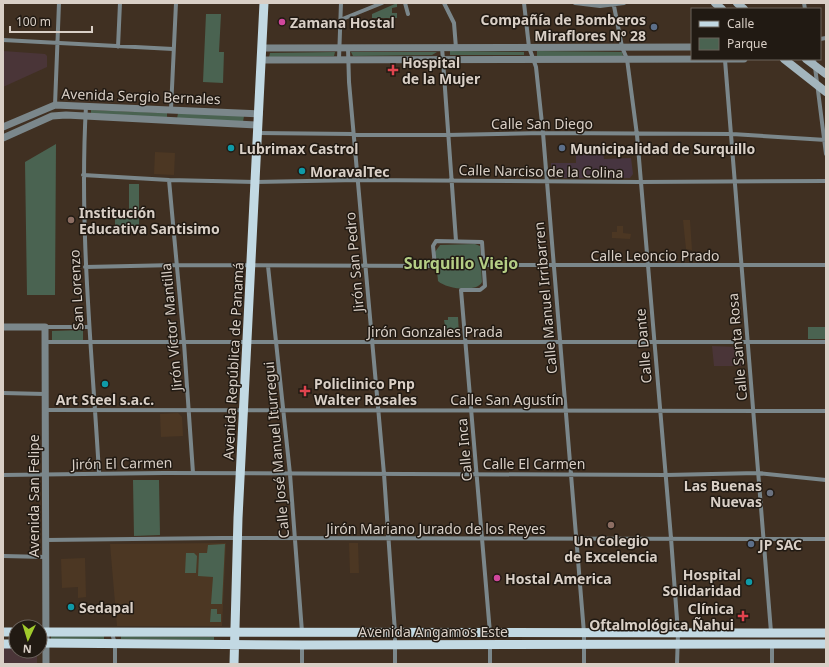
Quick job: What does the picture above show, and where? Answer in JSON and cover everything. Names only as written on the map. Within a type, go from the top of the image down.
[{"type":"main road","name":"Avenida República de Panamá","points":[[234,664],[238,538],[264,3]]},
{"type":"main road","points":[[785,60],[826,92]]},
{"type":"main road","points":[[798,69],[796,64],[800,60]]},
{"type":"main road","points":[[815,63],[826,74]]},
{"type":"main road","name":"Avenida Angamos Este","points":[[48,632],[826,632]]},
{"type":"main road","name":"Avenida Angamos Este","points":[[48,643],[234,645],[826,644]]},
{"type":"street","points":[[55,105],[59,3]]},
{"type":"street","points":[[118,46],[120,3]]},
{"type":"street","points":[[171,110],[176,3]]},
{"type":"street","points":[[339,59],[341,3]]},
{"type":"street","points":[[340,20],[382,3]]},
{"type":"street","points":[[405,3],[408,14]]},
{"type":"street","points":[[444,3],[454,23],[456,48]]},
{"type":"street","name":"Calle Manuel Irribarren","points":[[523,3],[529,47],[534,60],[543,133],[577,540],[585,644],[584,664]]},
{"type":"street","points":[[575,3],[614,6],[624,3]]},
{"type":"street","name":"Calle Dante","points":[[614,6],[622,47],[627,59],[637,135],[671,538],[678,633],[677,664]]},
{"type":"street","points":[[341,14],[349,17]]},
{"type":"street","points":[[3,40],[173,49]]},
{"type":"street","points":[[442,47],[447,135],[453,181],[456,241]]},
{"type":"street","points":[[662,47],[665,59]]},
{"type":"street","points":[[262,48],[691,47]]},
{"type":"street","name":"Jirón San Pedro","points":[[348,48],[377,410],[384,474],[395,645]]},
{"type":"street","points":[[262,60],[691,59]]},
{"type":"street","name":"Calle Santa Rosa","points":[[725,60],[771,633]]},
{"type":"street","points":[[815,63],[826,140],[826,154]]},
{"type":"street","name":"Avenida Sergio Bernales","points":[[3,127],[55,105],[259,114]]},
{"type":"street","name":"San Lorenzo","points":[[86,106],[83,175],[85,267],[99,473]]},
{"type":"street","name":"Avenida Sergio Bernales","points":[[3,138],[52,116],[66,115],[258,129]]},
{"type":"street","points":[[24,117],[28,126]]},
{"type":"street","name":"Calle San Diego","points":[[258,129],[354,134],[447,135],[543,133],[637,135],[732,134],[826,140]]},
{"type":"street","name":"Calle Narciso de la Colina","points":[[83,175],[169,180],[256,182],[358,180],[547,182],[826,181]]},
{"type":"street","name":"Jirón Víctor Mantilla","points":[[169,180],[184,343],[193,473]]},
{"type":"street","name":"Calle Inca","points":[[365,265],[435,266],[435,242],[482,242],[486,284],[484,288],[480,290],[461,290],[490,633]]},
{"type":"street","points":[[85,267],[176,265],[365,265]]},
{"type":"street","name":"Calle Leoncio Prado","points":[[485,266],[826,265]]},
{"type":"street","name":"Calle José Manuel Iturregui","points":[[268,266],[290,474],[302,633]]},
{"type":"street","points":[[3,327],[89,327]]},
{"type":"street","name":"Avenida San Felipe","points":[[44,619],[46,557],[45,327]]},
{"type":"street","name":"Jirón Gonzales Prada","points":[[45,342],[826,342]]},
{"type":"street","points":[[3,394],[45,394]]},
{"type":"street","name":"Calle San Agustín","points":[[45,410],[826,411]]},
{"type":"street","name":"Jirón El Carmen","points":[[3,475],[99,473],[241,474]]},
{"type":"street","name":"Calle El Carmen","points":[[241,474],[758,473],[826,480]]},
{"type":"street","name":"Jirón Mariano Jurado de los Reyes","points":[[46,540],[238,538],[388,538],[483,540],[671,538],[826,539]]},
{"type":"street","points":[[3,556],[46,557]]},
{"type":"street","points":[[112,632],[115,644],[114,664]]},
{"type":"street","points":[[772,644],[772,664]]},
{"type":"street","points":[[302,645],[302,664]]},
{"type":"street","points":[[395,645],[395,664]]},
{"type":"street","points":[[490,645],[490,664]]},
{"type":"shaded area","points":[[3,51],[45,54],[47,56],[47,67],[3,87]]},
{"type":"shaded area","points":[[155,152],[175,153],[174,175],[154,174]]},
{"type":"shaded area","points":[[603,152],[604,159],[631,158],[633,174],[630,178],[555,178],[552,175],[551,163],[576,163],[576,153]]},
{"type":"shaded area","points":[[683,220],[690,220],[692,250],[686,249]]},
{"type":"shaded area","points":[[617,226],[623,226],[623,233],[631,234],[630,239],[612,238],[612,232],[617,232]]},
{"type":"shaded area","points":[[712,346],[737,347],[740,349],[742,366],[714,366]]},
{"type":"shaded area","points":[[178,413],[182,417],[183,436],[161,437],[160,414]]},
{"type":"shaded area","points":[[226,543],[222,626],[117,626],[110,544]]},
{"type":"shaded area","points":[[349,543],[358,543],[359,573],[350,573]]},
{"type":"shaded area","points":[[85,558],[86,597],[78,598],[78,587],[62,588],[61,559]]},
{"type":"shaded area","points":[[3,648],[8,648],[8,659],[37,659],[37,664],[3,664]]},
{"type":"green space","points":[[397,3],[397,7],[392,8],[392,13],[397,13],[397,18],[372,18],[372,14]]},
{"type":"green space","points":[[206,14],[221,14],[219,52],[224,52],[223,83],[203,82]]},
{"type":"green space","points":[[450,51],[524,52],[524,55],[450,55]]},
{"type":"green space","points":[[537,51],[622,52],[623,56],[537,56]]},
{"type":"green space","points":[[335,52],[334,56],[269,57],[270,53]]},
{"type":"green space","points":[[351,52],[437,52],[432,55],[353,56]]},
{"type":"green space","points":[[91,110],[167,113],[167,118],[91,115]]},
{"type":"green space","points":[[178,113],[244,116],[243,122],[177,119]]},
{"type":"green space","points":[[56,144],[55,295],[27,295],[25,162]]},
{"type":"green space","points":[[129,184],[139,184],[139,232],[115,232],[115,211],[129,211]]},
{"type":"green space","points":[[475,244],[480,246],[482,282],[474,288],[461,289],[442,284],[438,281],[435,252],[440,245]]},
{"type":"green space","points":[[448,317],[458,317],[459,334],[457,336],[453,336],[452,333],[446,332],[444,320],[448,320]]},
{"type":"green space","points":[[808,327],[826,327],[826,339],[808,339]]},
{"type":"green space","points":[[83,330],[83,341],[52,341],[52,331]]},
{"type":"green space","points":[[133,480],[159,480],[160,535],[134,536]]},
{"type":"green space","points":[[225,544],[222,604],[211,604],[213,577],[198,576],[199,553],[207,553],[208,545]]},
{"type":"green space","points":[[186,553],[194,553],[197,556],[196,573],[185,573]]},
{"type":"green space","points":[[211,609],[217,609],[217,614],[221,614],[221,622],[210,622]]},
{"type":"green space","points":[[51,636],[104,636],[104,639],[51,639]]},
{"type":"green space","points":[[121,636],[214,637],[214,640],[121,639]]},
{"type":"place","name":"Zamana Hostal","points":[[282,22]]},
{"type":"place","name":"Compañía de Bomberos Miraflores Nº 28","points":[[654,27]]},
{"type":"place","name":"Hospital de la Mujer","points":[[393,70]]},
{"type":"place","name":"Lubrimax Castrol","points":[[231,148]]},
{"type":"place","name":"Municipalidad de Surquillo","points":[[562,148]]},
{"type":"place","name":"MoravalTec","points":[[302,171]]},
{"type":"place","name":"Institución Educativa Santisimo","points":[[71,220]]},
{"type":"place","name":"Art Steel s.a.c.","points":[[105,384]]},
{"type":"place","name":"Policlinico Pnp Walter Rosales","points":[[305,391]]},
{"type":"place","name":"Las Buenas Nuevas","points":[[770,493]]},
{"type":"place","name":"Un Colegio de Excelencia","points":[[611,525]]},
{"type":"place","name":"JP SAC","points":[[751,544]]},
{"type":"place","name":"Hostal America","points":[[497,578]]},
{"type":"place","name":"Hospital Solidaridad","points":[[749,582]]},
{"type":"place","name":"Sedapal","points":[[71,607]]},
{"type":"place","name":"Clínica Oftalmológica Ñahui","points":[[743,616]]},
{"type":"district","name":"Surquillo Viejo","points":[[461,263]]}]
